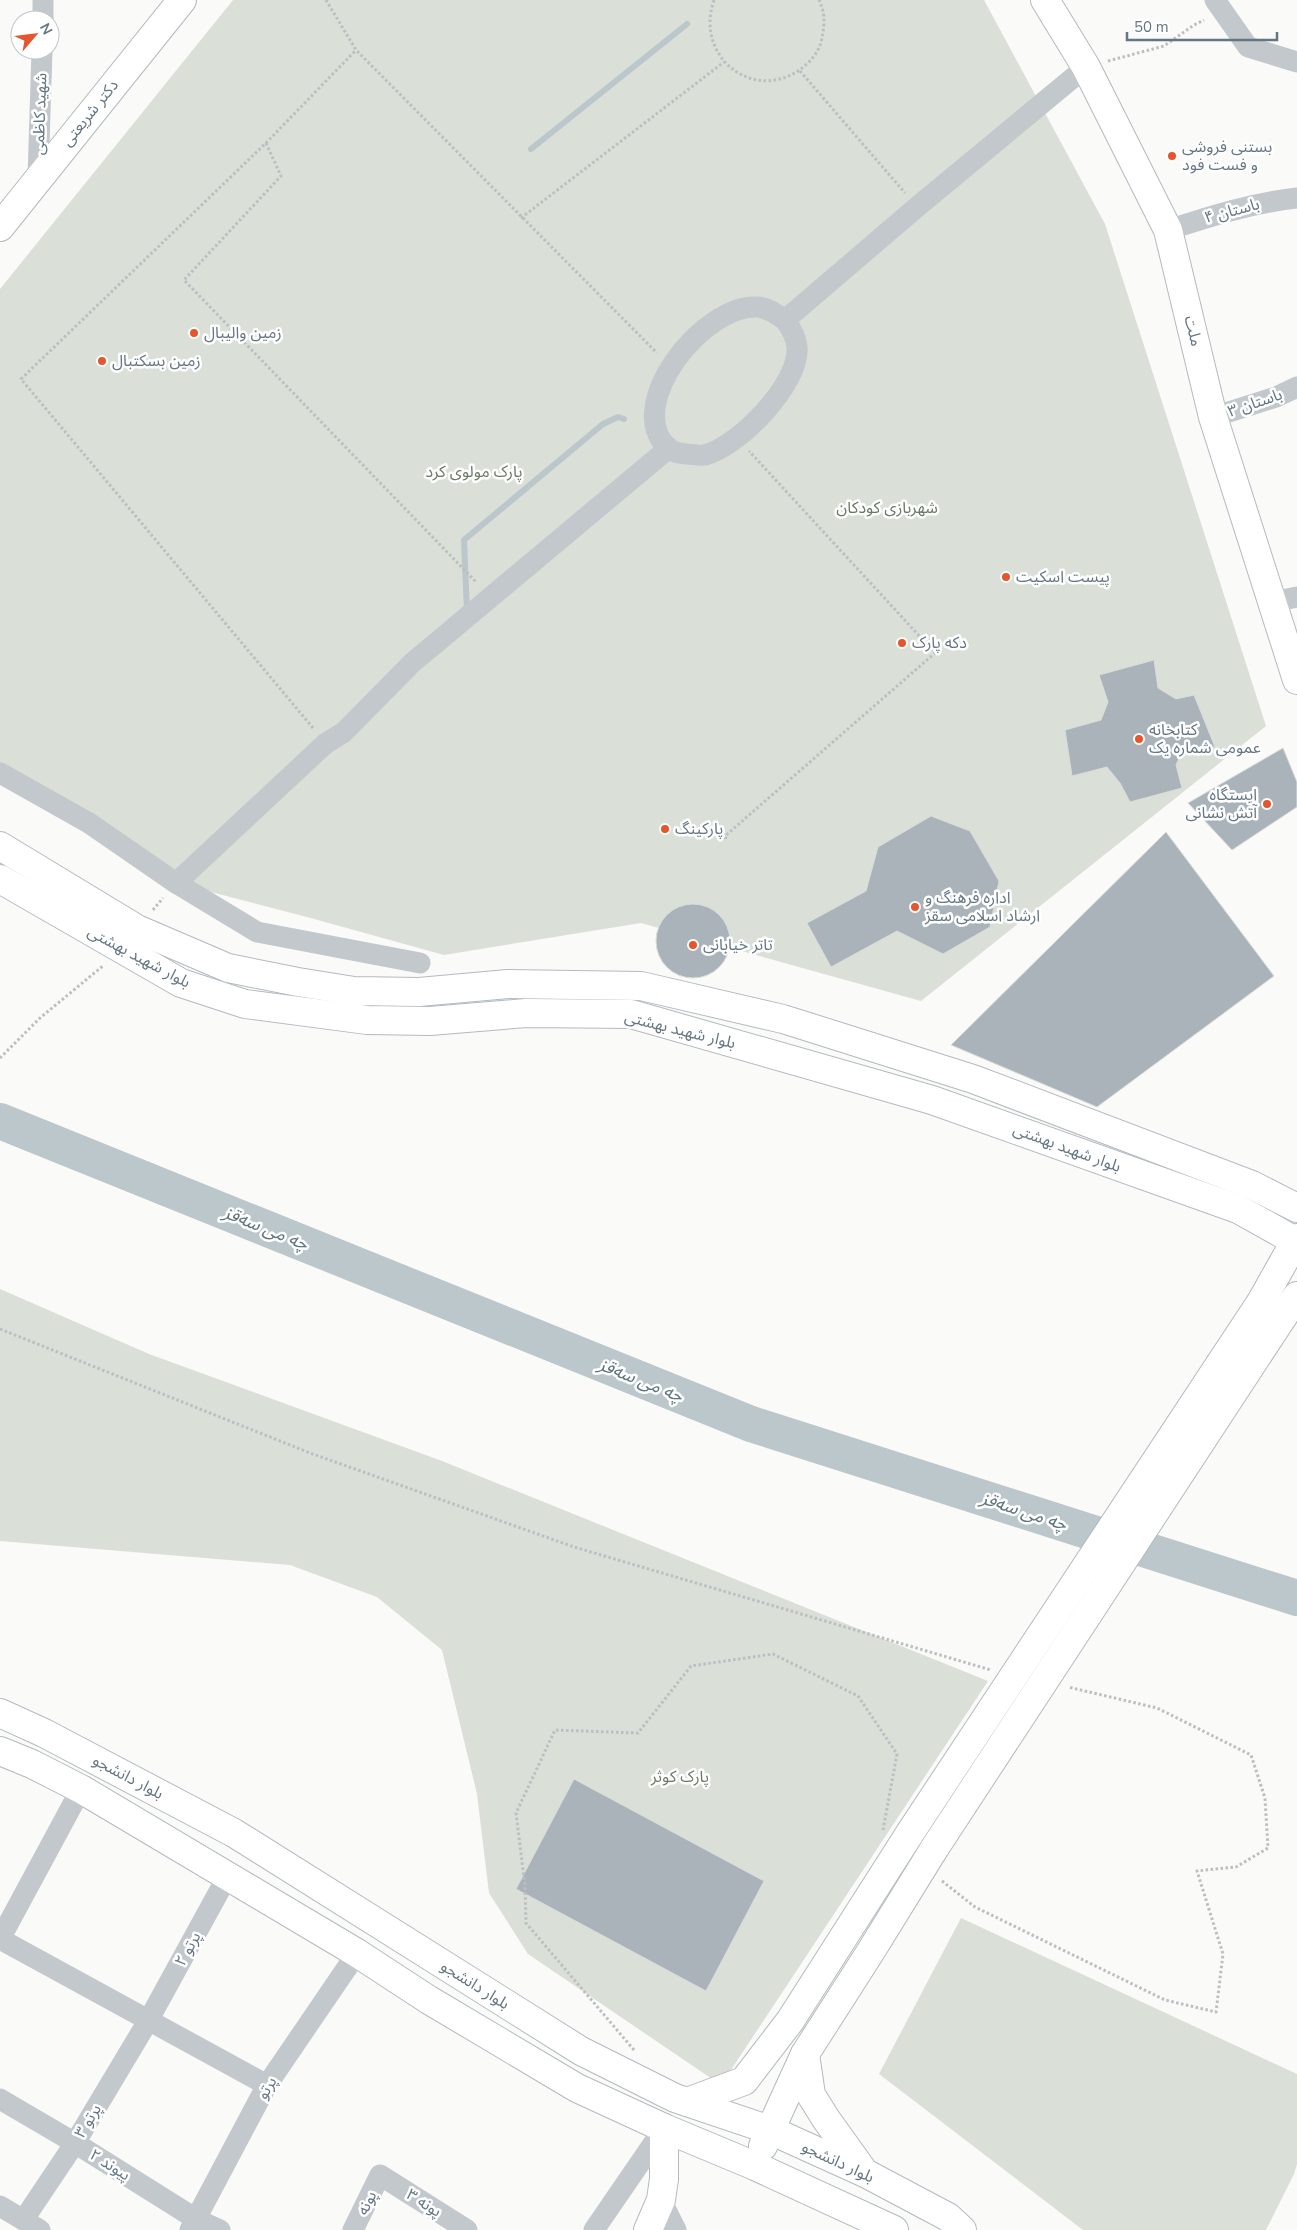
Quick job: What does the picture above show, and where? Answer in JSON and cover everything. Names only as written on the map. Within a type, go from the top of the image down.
[{"type":"main road","name":"دکتر شریعتی","points":[[0,227],[182,0]]},
{"type":"main road","name":"ملت","points":[[1045,0],[1086,67],[1168,230],[1214,418],[1284,599],[1297,680]]},
{"type":"main road","name":"بلوار شهید بهشتی","points":[[0,846],[137,929],[228,968],[354,991],[419,992],[508,984],[641,986],[783,1020],[973,1079],[1252,1184],[1297,1208]]},
{"type":"main road","name":"بلوار شهید بهشتی","points":[[0,879],[181,983],[245,1004],[367,1020],[430,1021],[526,1013],[631,1014],[932,1100],[1238,1209],[1296,1240]]},
{"type":"main road","points":[[755,2166],[805,2054],[1280,1305],[1296,1240]]},
{"type":"main road","points":[[687,2102],[744,2081],[790,2021],[910,1833],[1280,1305]]},
{"type":"main road","name":"بلوار دانشجو","points":[[0,1713],[44,1733],[234,1833],[581,2051],[687,2102],[770,2130],[865,2173],[948,2217],[962,2230]]},
{"type":"main road","points":[[32,1764],[44,1733]]},
{"type":"main road","name":"بلوار دانشجو","points":[[1,1753],[32,1764],[81,1789],[356,1953],[429,2000],[577,2088],[664,2128],[755,2166],[894,2230]]},
{"type":"main road","points":[[805,2054],[811,2095],[865,2173]]},
{"type":"main road","points":[[648,2230],[660,2200],[664,2179],[664,2128]]},
{"type":"street","points":[[1219,6],[1248,47],[1297,62]]},
{"type":"street","name":"شهید کاظمی","points":[[38,178],[42,60]]},
{"type":"street","points":[[785,320],[917,206],[1086,67]]},
{"type":"street","name":"باستان ۴","points":[[1168,230],[1222,212],[1271,201],[1297,198]]},
{"type":"street","points":[[757,307],[770,310],[785,320],[794,333],[798,348],[790,378],[764,414],[736,438],[704,455],[676,453],[669,448],[660,437],[655,406],[670,366],[692,339],[714,321],[728,313],[757,307]]},
{"type":"street","name":"باستان ۳","points":[[1214,418],[1276,397],[1297,387]]},
{"type":"street","points":[[176,883],[325,744],[344,732],[412,663],[669,448]]},
{"type":"street","points":[[0,773],[89,823],[176,883],[257,932],[420,963]]},
{"type":"street","points":[[81,1789],[0,1939],[267,2085]]},
{"type":"street","name":"پرتو ۲","points":[[148,2021],[227,1877]]},
{"type":"street","name":"پرتو","points":[[193,2224],[267,2085],[356,1953]]},
{"type":"street","name":"پرتو ۳","points":[[32,2225],[75,2142],[148,2021]]},
{"type":"street","name":"پیوند ۲","points":[[0,2099],[75,2142],[193,2224],[220,2230]]},
{"type":"street","points":[[594,2230],[664,2128]]},
{"type":"street","name":"پونه","points":[[353,2230],[380,2175]]},
{"type":"street","name":"پونه ۳","points":[[380,2175],[467,2230]]},
{"type":"street","points":[[660,2200],[676,2230]]},
{"type":"street","points":[[0,2206],[32,2225]]},
{"type":"path","points":[[326,0],[356,50],[670,366]]},
{"type":"path","points":[[714,0],[710,13],[709,30],[714,47],[724,62],[737,73],[760,80],[785,78],[800,71],[813,58],[822,42],[825,24],[819,0]]},
{"type":"path","points":[[1086,67],[1164,46],[1219,6]]},
{"type":"path","points":[[325,744],[21,379],[266,143],[356,50]]},
{"type":"path","points":[[521,218],[724,62]]},
{"type":"path","points":[[800,71],[917,206]]},
{"type":"path","points":[[266,143],[281,176],[184,280],[492,598]]},
{"type":"path","points":[[726,839],[725,836],[935,653],[736,438]]},
{"type":"path","points":[[0,1058],[40,1018],[122,950]]},
{"type":"path","points":[[0,1329],[310,1453],[574,1547],[992,1670]]},
{"type":"path","points":[[638,2054],[526,1923],[525,1886],[516,1813],[555,1730],[638,1733],[691,1666],[773,1654],[858,1696],[897,1754],[882,1833]]},
{"type":"path","points":[[936,1876],[975,1907],[1165,2000],[1216,2012],[1223,1954],[1197,1871],[1236,1866],[1268,1848],[1265,1798],[1251,1755],[1157,1708],[1060,1686]]},
{"type":"green space","name":"پارک مولوی کرد","points":[[233,0],[984,0],[1105,224],[1266,726],[921,1001],[641,923],[444,955],[176,883],[0,766],[0,289]]},
{"type":"green space","name":"پارک کوثر","points":[[0,1289],[149,1354],[442,1461],[988,1681],[721,2085],[528,1954],[489,1893],[477,1794],[442,1650],[377,1597],[290,1565],[0,1541]]},
{"type":"green space","points":[[961,1918],[1297,2074],[1297,2164],[1294,2174],[1266,2230],[1083,2230],[879,2074]]},
{"type":"building","name":"کتابخانه عمومی شماره یک","points":[[1154,660],[1158,688],[1176,699],[1194,695],[1215,747],[1184,748],[1176,765],[1182,788],[1130,802],[1120,783],[1107,767],[1072,776],[1065,730],[1101,720],[1108,702],[1099,675]]},
{"type":"building","points":[[1283,748],[1297,782],[1297,807],[1232,850],[1188,803]]},
{"type":"building","name":"اداره فرهنگ و ارشاد اسلامی سقز","points":[[931,816],[970,831],[999,881],[990,927],[943,954],[897,931],[831,967],[807,923],[866,891],[878,847]]},
{"type":"building","points":[[1166,832],[1274,976],[1097,1107],[951,1045]]},
{"type":"building","name":"تاتر خیابانی","points":[[693,904],[714,910],[724,920],[730,941],[724,962],[714,972],[693,978],[672,972],[662,962],[656,941],[662,920],[672,910]]},
{"type":"building","points":[[574,1779],[764,1881],[706,1991],[516,1889]]},
{"type":"waterway","points":[[531,149],[687,24]]},
{"type":"waterway","points":[[467,612],[464,540],[603,424],[618,417],[624,419]]},
{"type":"waterway","name":"چە می سەقز","points":[[0,1121],[751,1424],[1297,1598]]},
{"type":"place","name":"بستنی فروشی و فست فود","points":[[1172,156]]},
{"type":"place","name":"زمین والیبال","points":[[194,333]]},
{"type":"place","name":"زمین بسکتبال","points":[[102,361]]},
{"type":"place","name":"پیست اسکیت","points":[[1006,577]]},
{"type":"place","name":"دکه پارک","points":[[902,643]]},
{"type":"place","name":"کتابخانه عمومی شماره یک","points":[[1139,739]]},
{"type":"place","name":"ایستگاه آتش نشانی","points":[[1267,804]]},
{"type":"place","name":"پارکینگ","points":[[665,829]]},
{"type":"place","name":"اداره فرهنگ و ارشاد اسلامی سقز","points":[[915,907]]},
{"type":"place","name":"تاتر خیابانی","points":[[693,945]]},
{"type":"park label","name":"شهربازی کودکان","points":[[887,508]]}]
